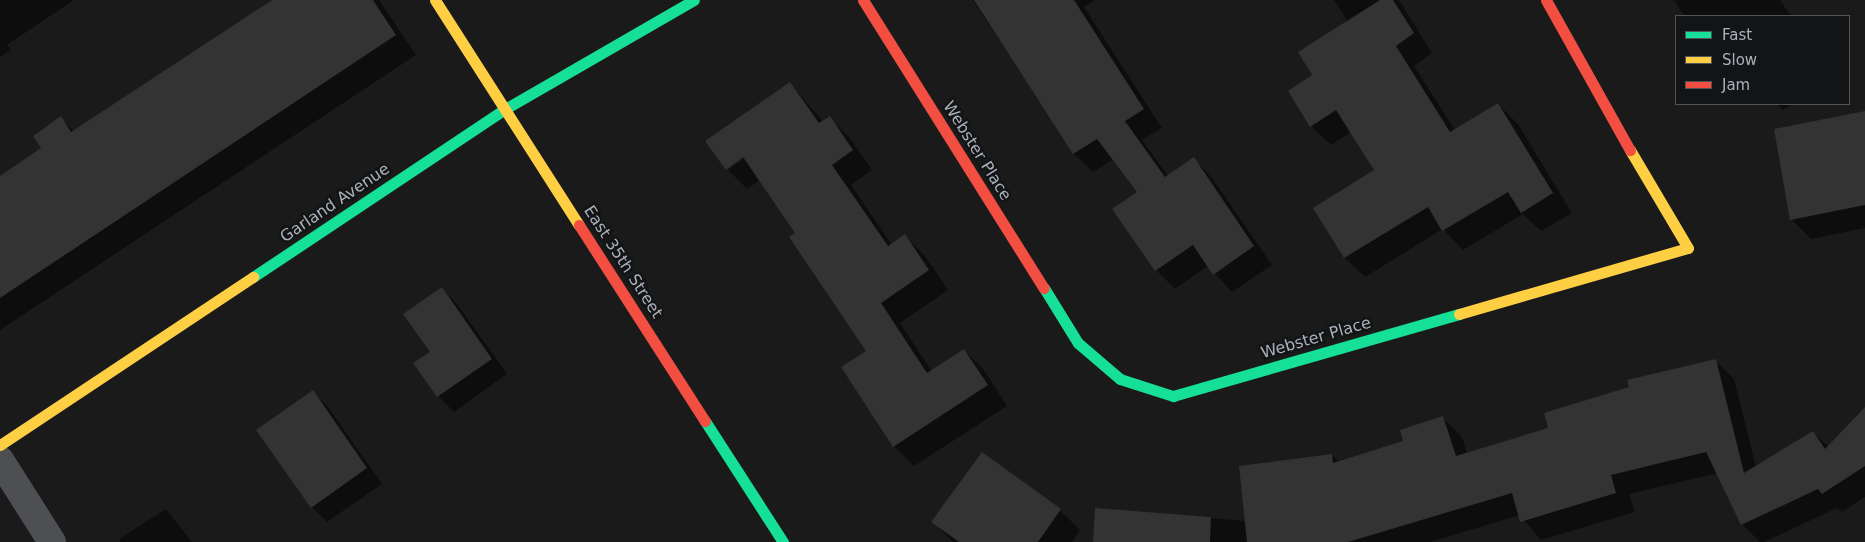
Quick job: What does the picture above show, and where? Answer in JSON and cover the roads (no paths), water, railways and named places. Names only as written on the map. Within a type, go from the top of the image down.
[{"type":"street","name":"East 35th Street","points":[[435,0],[783,542]]},
{"type":"street","name":"Garland Avenue","points":[[0,444],[505,109],[694,0]]},
{"type":"street","name":"Webster Place","points":[[863,0],[1078,343],[1120,379],[1173,396],[1688,248],[1570,48],[1546,0]]},
{"type":"street","points":[[0,460],[52,542]]}]
